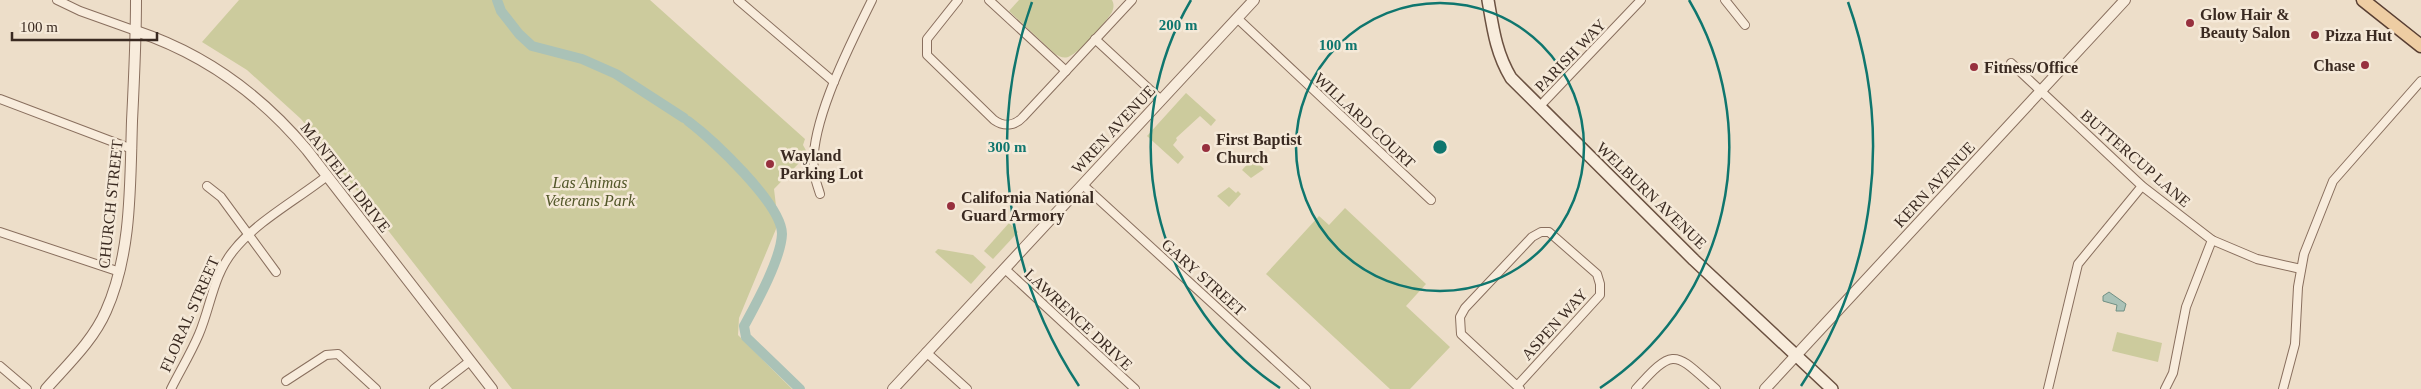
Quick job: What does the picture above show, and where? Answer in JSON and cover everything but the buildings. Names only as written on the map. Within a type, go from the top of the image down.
[{"type":"main road","name":"WELBURN AVENUE","points":[[1488,0],[1496,46],[1502,63],[1511,78],[1694,260],[1832,389]]},
{"type":"main road","points":[[2363,0],[2421,46]]},
{"type":"street","points":[[57,0],[80,11],[136,31]]},
{"type":"street","name":"CHURCH STREET","points":[[46,389],[98,328],[106,312],[120,272],[125,243],[132,150],[136,0]]},
{"type":"street","points":[[738,0],[834,82]]},
{"type":"street","points":[[820,194],[814,172],[815,140],[846,52],[872,0]]},
{"type":"street","points":[[958,0],[929,35],[925,46],[926,55],[994,120],[1009,125],[1023,118],[1096,39],[1127,2]]},
{"type":"street","points":[[989,0],[1066,71]]},
{"type":"street","name":"WREN AVENUE","points":[[893,389],[1254,0]]},
{"type":"street","name":"PARISH WAY","points":[[1539,107],[1641,0]]},
{"type":"street","points":[[1725,0],[1745,25]]},
{"type":"street","name":"KERN AVENUE","points":[[1765,389],[2125,0]]},
{"type":"street","name":"WILLARD COURT","points":[[1237,18],[1431,200]]},
{"type":"street","name":"MANTELLI DRIVE","points":[[136,31],[194,56],[241,85],[292,132],[492,389]]},
{"type":"street","points":[[1096,39],[1161,100]]},
{"type":"street","name":"BUTTERCUP LANE","points":[[2011,64],[2142,186],[2212,240],[2257,259],[2301,269]]},
{"type":"street","points":[[2283,389],[2295,344],[2304,254],[2334,181],[2421,81]]},
{"type":"street","points":[[0,99],[132,150]]},
{"type":"street","name":"FLORAL STREET","points":[[171,389],[199,334],[211,292],[224,264],[249,234],[327,176]]},
{"type":"street","name":"GARY STREET","points":[[1082,185],[1306,389]]},
{"type":"street","points":[[207,186],[221,197],[276,272]]},
{"type":"street","points":[[2048,389],[2078,264],[2142,186]]},
{"type":"street","points":[[0,232],[120,272]]},
{"type":"street","name":"ASPEN WAY","points":[[1541,232],[1549,232],[1597,274],[1600,284],[1600,295],[1518,388],[1461,334],[1460,317],[1465,308],[1532,237],[1541,232]]},
{"type":"street","points":[[2165,389],[2173,373],[2186,307],[2212,240]]},
{"type":"street","name":"LAWRENCE DRIVE","points":[[1005,268],[1135,389]]},
{"type":"street","points":[[926,352],[966,389]]},
{"type":"street","points":[[286,381],[326,354],[338,354],[376,389]]},
{"type":"street","points":[[1636,389],[1656,366],[1667,359],[1678,359],[1686,363],[1716,389]]},
{"type":"street","points":[[434,389],[470,361]]},
{"type":"street","points":[[0,366],[27,389]]},
{"type":"green space","name":"Las Animas Veterans Park","points":[[239,0],[650,0],[805,139],[803,145],[809,156],[808,163],[800,162],[774,189],[777,214],[776,229],[739,318],[738,335],[792,389],[512,389],[301,119],[247,70],[202,42]]},
{"type":"green space","points":[[1019,0],[1112,0],[1113,7],[1109,16],[1086,43],[1074,54],[1068,57],[1061,57],[1055,54],[1009,11]]},
{"type":"green space","points":[[1186,93],[1216,120],[1211,126],[1200,116],[1176,138],[1177,140],[1173,145],[1184,157],[1178,164],[1147,136]]},
{"type":"green space","points":[[1253,158],[1264,169],[1251,178],[1242,170]]},
{"type":"green space","points":[[1229,187],[1236,193],[1238,191],[1241,194],[1229,207],[1217,196]]},
{"type":"green space","points":[[1345,208],[1426,284],[1406,306],[1450,347],[1410,389],[1390,389],[1266,274],[1319,216],[1329,225]]},
{"type":"green space","points":[[1009,223],[1018,232],[993,259],[984,251]]},
{"type":"green space","points":[[938,249],[973,255],[986,267],[971,284],[935,252]]},
{"type":"green space","points":[[2117,332],[2162,343],[2158,362],[2112,351]]},
{"type":"shaded area","points":[[2109,292],[2126,304],[2124,311],[2116,311],[2117,305],[2103,301],[2103,296]]},
{"type":"waterway","points":[[497,0],[501,11],[519,34],[532,46],[582,59],[616,74],[684,118]]},
{"type":"waterway","points":[[688,121],[713,142],[744,173],[771,206],[779,221],[782,234],[781,244],[767,281],[744,326],[746,337],[800,389]]},
{"type":"place","name":"Glow Hair & Beauty Salon","points":[[2190,23]]},
{"type":"place","name":"Pizza Hut","points":[[2315,35]]},
{"type":"place","name":"Chase","points":[[2365,65]]},
{"type":"place","name":"Fitness/Office","points":[[1974,67]]},
{"type":"place","name":"First Baptist Church","points":[[1206,148]]},
{"type":"place","name":"Wayland Parking Lot","points":[[770,164]]},
{"type":"place","name":"California National Guard Armory","points":[[951,206]]}]
